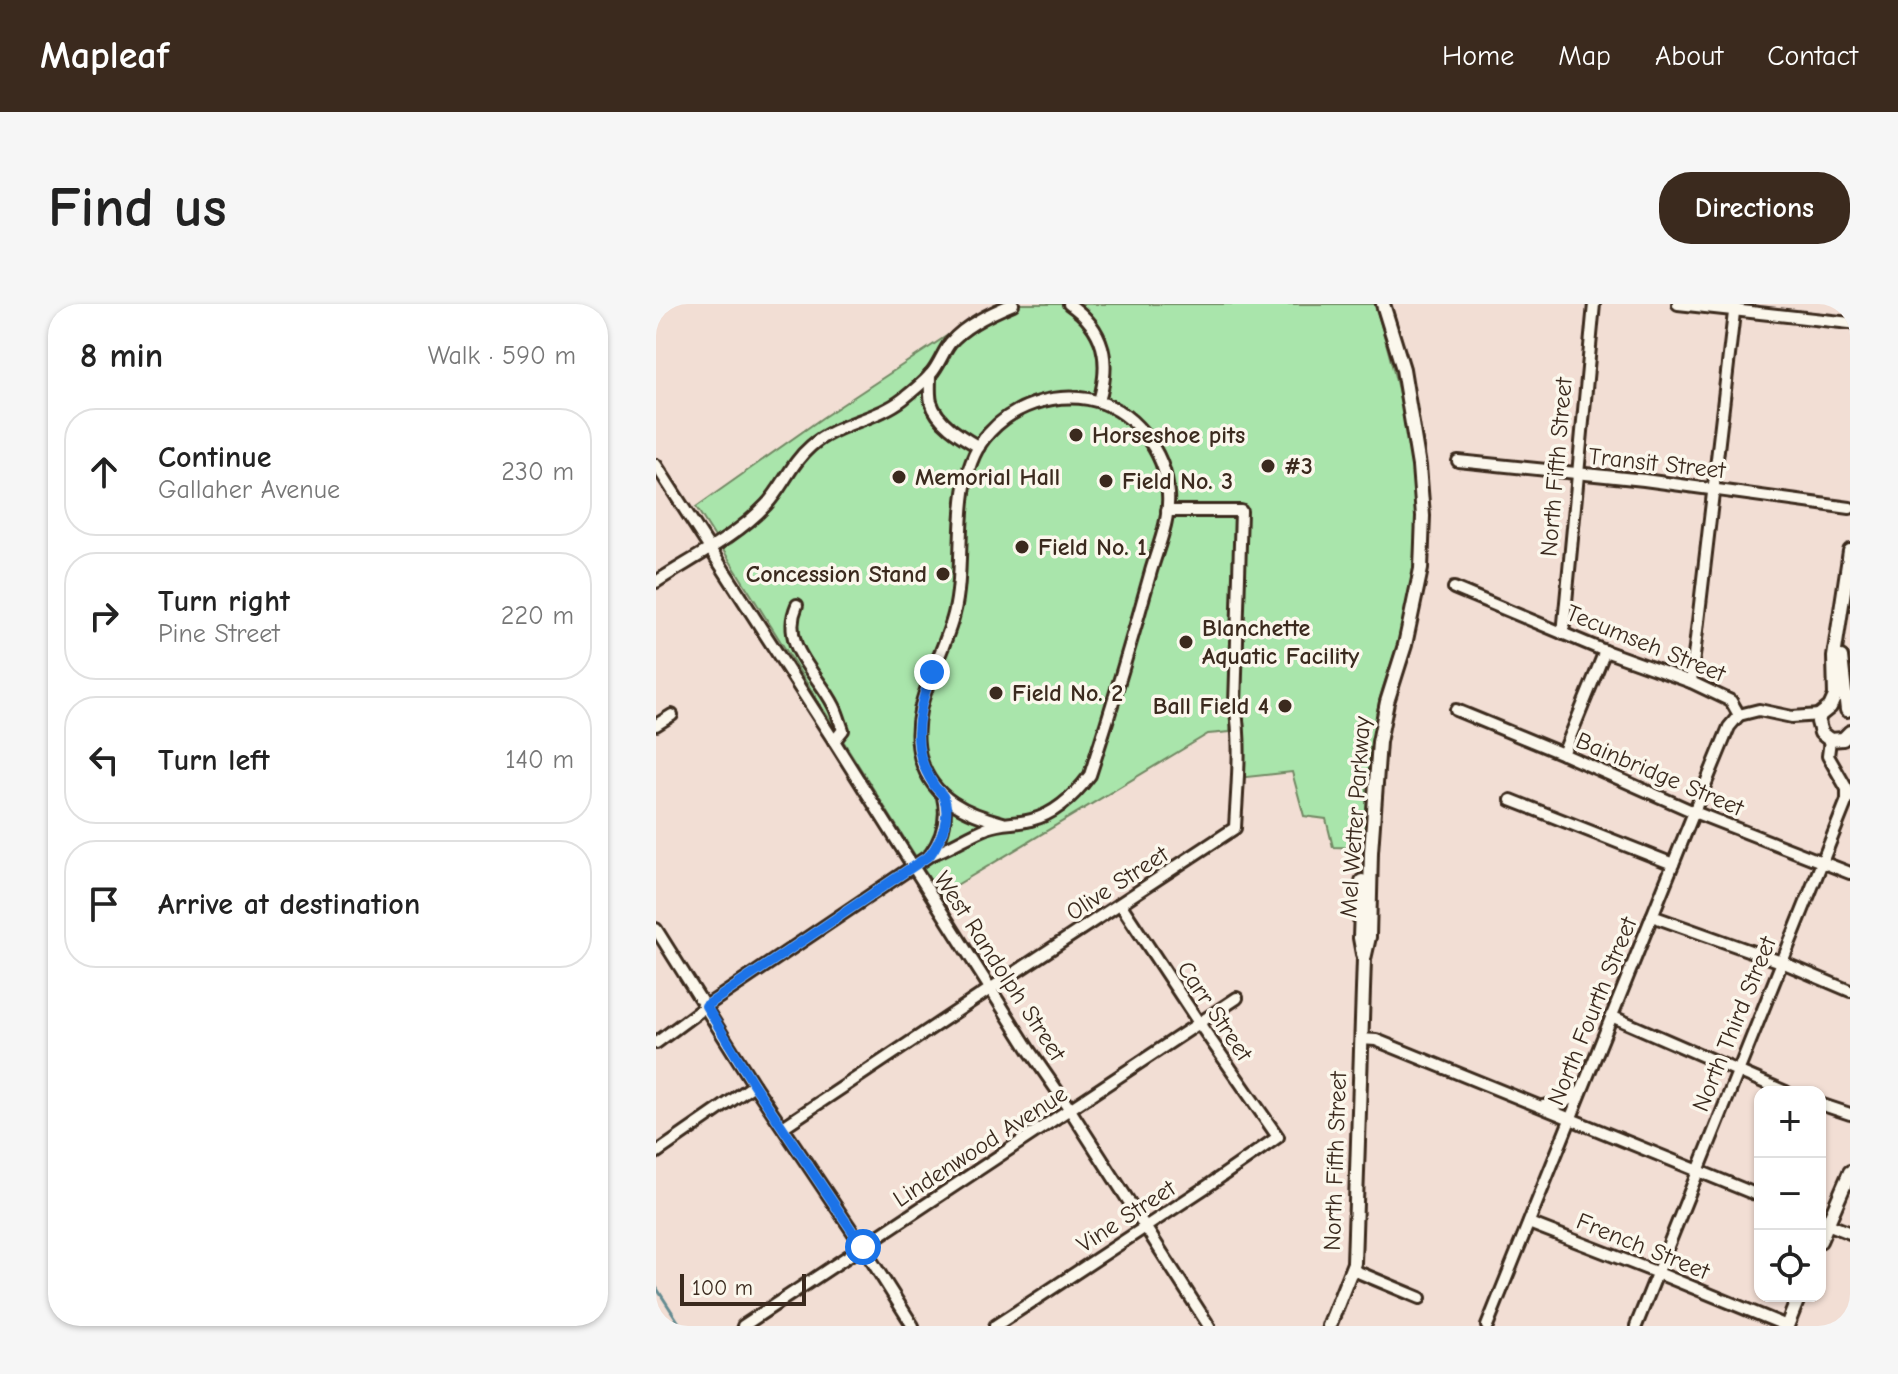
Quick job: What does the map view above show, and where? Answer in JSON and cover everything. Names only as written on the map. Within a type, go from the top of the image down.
[{"type":"main road","name":"Mel Wetter Parkway","points":[[1361,1039],[1364,959],[1360,938],[1364,848],[1379,700],[1398,643],[1413,568],[1416,516],[1412,467],[1395,371],[1375,304]]},
{"type":"main road","name":"Mel Wetter Parkway","points":[[1375,751],[1405,645],[1421,569],[1423,516],[1419,466],[1403,369],[1383,304]]},
{"type":"main road","name":"North Third Street","points":[[1843,739],[1823,736],[1818,722],[1835,696],[1834,657],[1850,551]]},
{"type":"main road","name":"North Third Street","points":[[1839,634],[1847,647],[1850,663]]},
{"type":"main road","name":"North Third Street","points":[[1839,634],[1848,712]]},
{"type":"main road","name":"North Third Street","points":[[1825,711],[1839,706],[1848,712]]},
{"type":"main road","name":"North Fifth Street","points":[[1329,1326],[1353,1270],[1361,1039]]},
{"type":"main road","points":[[1826,1216],[1850,1172]]},
{"type":"main road","points":[[1787,1326],[1797,1302]]},
{"type":"street","points":[[656,582],[747,524],[776,494],[785,476],[813,444],[901,401],[930,375],[950,343],[967,328],[1013,304]]},
{"type":"street","points":[[1069,304],[1083,314],[1097,333],[1103,348],[1106,369],[1099,401]]},
{"type":"street","name":"North Fifth Street","points":[[1563,634],[1594,304]]},
{"type":"street","points":[[1678,304],[1734,307],[1850,323]]},
{"type":"street","points":[[1691,682],[1734,307]]},
{"type":"street","points":[[930,375],[933,408],[953,430],[979,447]]},
{"type":"street","points":[[658,1038],[912,865],[987,828],[1031,820],[1054,810],[1077,792],[1090,775],[1132,639],[1167,511],[1168,496],[1158,455],[1146,436],[1132,421],[1099,401],[1056,399],[1027,405],[1006,417],[986,435],[979,447],[964,489],[954,615],[925,692],[918,741],[922,761],[943,797],[980,817],[1003,823]]},
{"type":"street","name":"Transit Street","points":[[1458,461],[1713,489],[1850,508]]},
{"type":"street","name":"West Randolph Street","points":[[656,465],[1209,1326]]},
{"type":"street","name":"Olive Street","points":[[783,1127],[1235,828],[1241,511],[1167,511]]},
{"type":"street","name":"Tecumseh Street","points":[[1454,588],[1605,651],[1691,682],[1731,701],[1739,715],[1759,710],[1792,717],[1825,711]]},
{"type":"street","points":[[797,605],[792,616],[796,649],[834,706],[843,730],[834,741]]},
{"type":"street","points":[[1563,754],[1605,651]]},
{"type":"street","name":"Bainbridge Street","points":[[1456,710],[1694,812],[1850,873]]},
{"type":"street","points":[[656,725],[672,715]]},
{"type":"street","name":"North Fourth Street","points":[[1489,1325],[1694,812],[1729,727],[1739,715]]},
{"type":"street","name":"North Third Street","points":[[1636,1326],[1847,800],[1847,789],[1828,756],[1843,739]]},
{"type":"street","points":[[930,855],[938,844],[947,814],[943,797]]},
{"type":"street","points":[[1511,800],[1673,864]]},
{"type":"street","name":"Carr Street","points":[[1121,905],[1278,1137]]},
{"type":"street","points":[[1652,916],[1784,963],[1850,991]]},
{"type":"street","points":[[656,929],[754,1085],[913,1326]]},
{"type":"street","name":"Lindenwood Avenue","points":[[743,1326],[1237,998]]},
{"type":"street","points":[[1611,1016],[1772,1086]]},
{"type":"street","points":[[1361,1039],[1376,1040],[1754,1193]]},
{"type":"street","points":[[656,1153],[754,1085]]},
{"type":"street","points":[[1537,1106],[1555,1106],[1581,1091]]},
{"type":"street","points":[[1826,1106],[1850,1114]]},
{"type":"street","name":"Vine Street","points":[[995,1326],[1278,1137]]},
{"type":"street","name":"French Street","points":[[1529,1223],[1787,1326]]},
{"type":"street","points":[[1826,1223],[1850,1233]]},
{"type":"street","points":[[1353,1270],[1420,1298]]},
{"type":"green space","points":[[995,304],[1375,304],[1407,434],[1415,501],[1415,534],[1407,606],[1372,738],[1364,848],[1333,847],[1326,819],[1304,816],[1292,772],[1238,778],[1237,720],[1231,722],[1230,732],[1208,734],[940,895],[696,507],[822,418]]},
{"type":"waterway","points":[[656,1287],[681,1326]]},
{"type":"place","name":"Horseshoe pits","points":[[1076,435]]},
{"type":"place","name":"#3","points":[[1268,466]]},
{"type":"place","name":"Memorial Hall","points":[[899,477]]},
{"type":"place","name":"Field No. 3","points":[[1106,481]]},
{"type":"place","name":"Field No. 1","points":[[1022,547]]},
{"type":"place","name":"Concession Stand","points":[[943,574]]},
{"type":"place","name":"Blanchette Aquatic Facility","points":[[1186,642]]},
{"type":"place","name":"Field No. 2","points":[[996,693]]},
{"type":"place","name":"Ball Field 4","points":[[1285,706]]},
{"type":"route","points":[[863,1247],[754,1085],[706,1006],[930,855],[938,844],[947,814],[943,797],[922,761],[918,741],[919,718],[932,672]]}]
